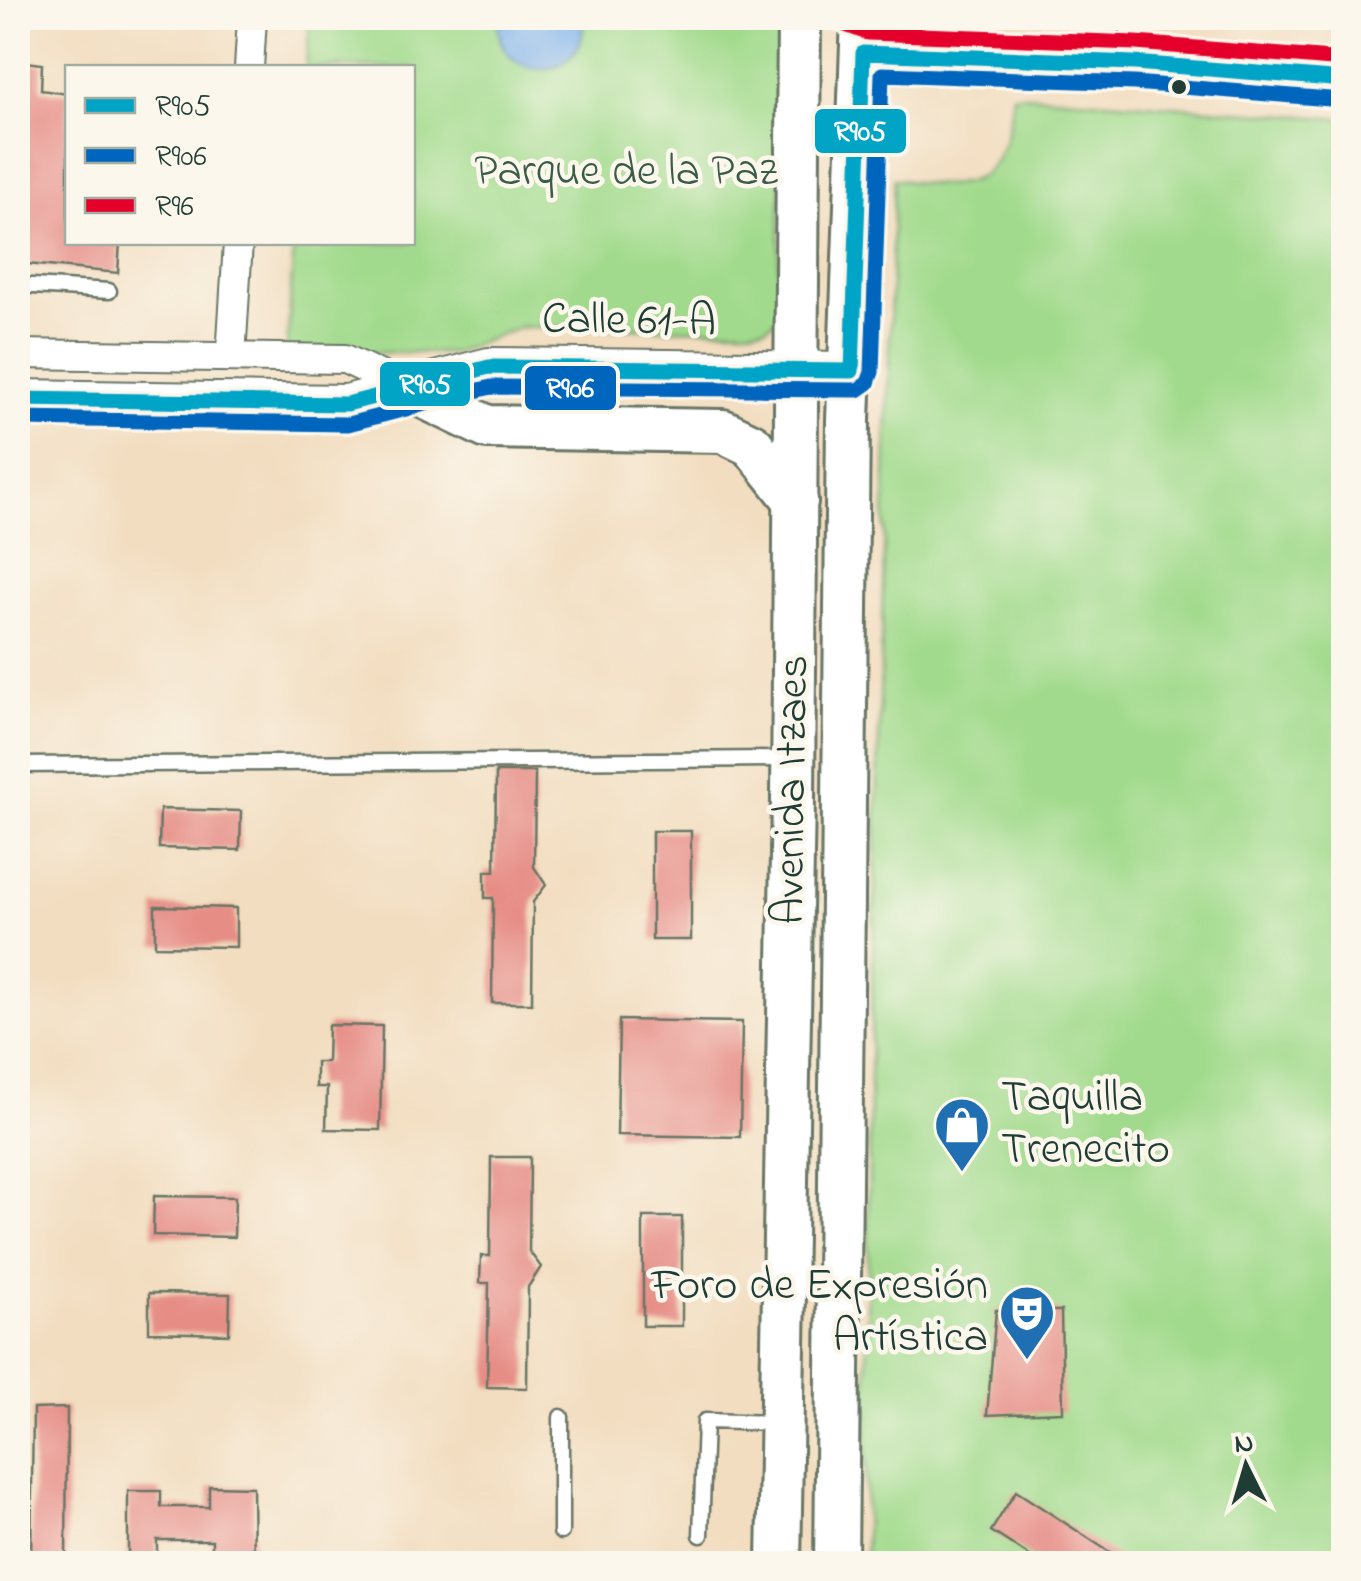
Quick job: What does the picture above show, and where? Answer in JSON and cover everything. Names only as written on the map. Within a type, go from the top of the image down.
[{"type":"main road","name":"Avenida Itzaes","points":[[779,1564],[794,779],[799,18]]},
{"type":"main road","points":[[814,18],[830,41],[863,35]]},
{"type":"main road","name":"Avenida Itzaes","points":[[836,1564],[842,806],[863,35]]},
{"type":"main road","points":[[406,388],[487,427],[698,427],[723,431],[752,445],[796,501]]},
{"type":"main road","points":[[794,779],[842,806]]},
{"type":"main road","points":[[782,1423],[838,1428]]},
{"type":"street","points":[[249,65],[252,18]]},
{"type":"street","points":[[1135,63],[1136,18]]},
{"type":"street","points":[[863,35],[1344,80]]},
{"type":"street","points":[[231,358],[238,245]]},
{"type":"street","points":[[18,354],[345,359],[406,388]]},
{"type":"street","name":"Calle 61-A","points":[[18,399],[347,404],[489,367],[852,371]]},
{"type":"lane","points":[[18,285],[108,290]]},
{"type":"lane","points":[[18,764],[794,779]]},
{"type":"lane","points":[[560,1532],[561,1418]]},
{"type":"lane","points":[[701,1534],[705,1421],[782,1423]]},
{"type":"green space","name":"Parque de la Paz","points":[[310,18],[786,18],[777,319],[766,327],[747,329],[520,327],[453,353],[287,352],[294,245],[415,245],[415,65],[306,65]]},
{"type":"green space","points":[[1013,94],[1343,119],[1343,1563],[865,1564],[870,1072],[894,179],[947,185],[982,175],[1003,146]]},
{"type":"water","points":[[499,18],[583,18],[580,41],[570,57],[556,66],[540,69],[523,65],[509,55],[500,40]]},
{"type":"building","points":[[18,61],[42,64],[41,90],[65,94],[65,245],[120,245],[118,273],[18,263]]},
{"type":"building","points":[[496,772],[535,772],[534,867],[546,885],[533,902],[532,1003],[492,1003],[493,898],[485,898],[485,871],[495,871]]},
{"type":"building","points":[[160,809],[241,811],[240,850],[159,848]]},
{"type":"building","points":[[652,831],[691,831],[691,940],[652,940]]},
{"type":"building","points":[[155,906],[236,908],[236,947],[155,946]]},
{"type":"building","points":[[619,1020],[742,1022],[740,1137],[617,1135]]},
{"type":"building","points":[[328,1025],[382,1026],[380,1130],[326,1129],[327,1087],[316,1087],[316,1062],[327,1062]]},
{"type":"building","points":[[491,1157],[530,1157],[529,1251],[541,1267],[528,1287],[527,1388],[487,1387],[489,1283],[480,1283],[481,1256],[490,1256]]},
{"type":"building","points":[[154,1196],[235,1197],[234,1237],[153,1235]]},
{"type":"building","points":[[643,1217],[682,1217],[682,1326],[643,1326]]},
{"type":"building","points":[[149,1293],[230,1294],[229,1334],[149,1332]]},
{"type":"building","name":"Foro de Expresión Artística","points":[[996,1310],[1061,1311],[1063,1412],[987,1415]]},
{"type":"building","points":[[67,1408],[66,1564],[31,1564],[33,1409]]},
{"type":"building","points":[[209,1486],[253,1487],[254,1564],[212,1564],[212,1540],[157,1540],[157,1556],[128,1557],[128,1491],[161,1491],[161,1507],[209,1507]]},
{"type":"building","points":[[1016,1491],[1128,1564],[1042,1564],[991,1531]]},
{"type":"transit line","name":"R96","points":[[838,18],[843,24],[867,33],[1136,43],[1344,60]]},
{"type":"transit line","name":"R905","points":[[18,399],[347,404],[489,367],[852,371],[863,53],[1135,63],[1344,80]]},
{"type":"transit line","name":"R906","points":[[18,419],[348,424],[491,387],[858,390],[868,383],[872,372],[882,74],[1134,83],[1342,100]]},
{"type":"place","name":"Taquilla Trenecito","points":[[962,1174]]},
{"type":"place","name":"Foro de Expresión Artística","points":[[1027,1362]]}]
